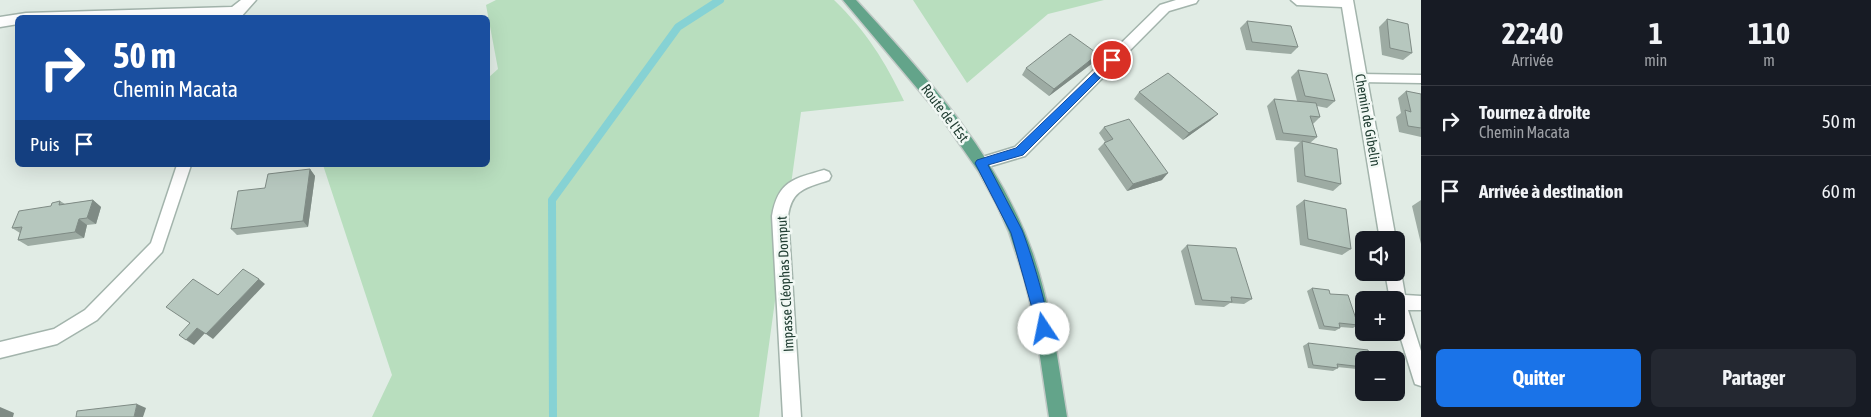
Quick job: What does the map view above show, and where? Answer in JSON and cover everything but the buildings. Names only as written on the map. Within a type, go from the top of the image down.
[{"type":"main road","name":"Route de l'Est","points":[[849,0],[944,107],[981,163],[1017,232],[1038,303],[1058,417]]},
{"type":"street","points":[[93,15],[138,13],[234,15],[250,0]]},
{"type":"street","points":[[981,163],[1020,152],[1164,8],[1192,0]]},
{"type":"street","points":[[1297,0],[1347,2]]},
{"type":"street","name":"Chemin de Gibelin","points":[[1347,2],[1386,231]]},
{"type":"street","points":[[0,22],[15,20]]},
{"type":"street","points":[[0,350],[56,336],[91,316],[157,247],[183,167]]},
{"type":"street","name":"Impasse Cléophas Domput","points":[[792,417],[780,216],[783,198],[800,183],[824,176]]},
{"type":"street","points":[[1405,302],[1421,303]]},
{"type":"street","points":[[1405,325],[1421,378]]},
{"type":"lane","points":[[1360,78],[1421,79]]},
{"type":"green space","points":[[496,0],[834,0],[856,23],[882,60],[904,101],[801,112],[759,417],[372,417],[392,375],[324,167],[490,167],[490,76],[498,69],[490,26],[490,15],[488,15],[486,5]]},
{"type":"green space","points":[[913,0],[1104,0],[1048,14],[967,83]]},
{"type":"waterway","points":[[553,417],[552,200],[678,27],[720,0]]},
{"type":"route","points":[[1044,329],[1041,311],[1017,232],[981,163],[1020,152],[1112,60]]}]
